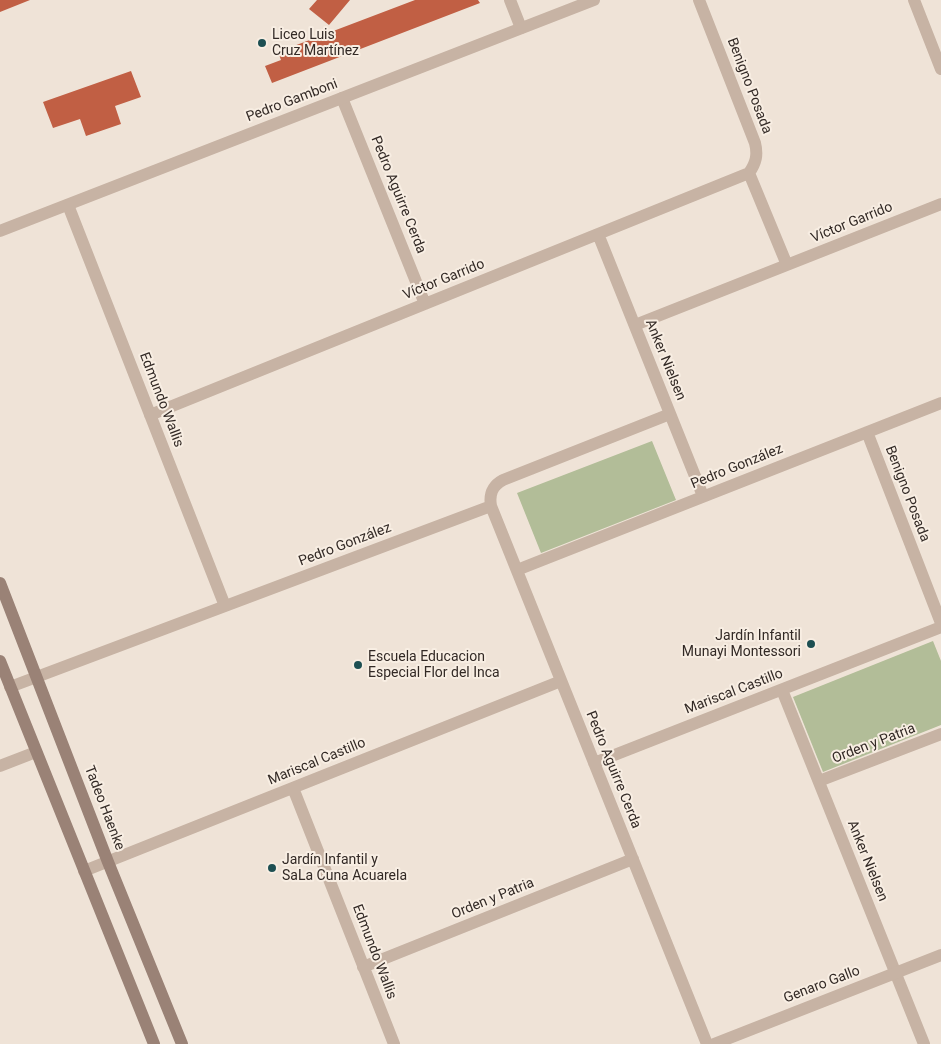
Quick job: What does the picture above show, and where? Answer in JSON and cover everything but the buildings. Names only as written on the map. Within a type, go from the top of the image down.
[{"type":"main road","name":"Tadeo Haenke","points":[[0,583],[108,862],[182,1044]]},
{"type":"main road","points":[[0,661],[153,1044]]},
{"type":"street","points":[[510,0],[521,28]]},
{"type":"street","name":"Pedro Gamboni","points":[[0,231],[594,0]]},
{"type":"street","name":"Benigno Posada","points":[[699,0],[755,142],[756,159],[749,173]]},
{"type":"street","points":[[914,0],[941,69]]},
{"type":"street","name":"Pedro Aguirre Cerda","points":[[342,98],[425,304]]},
{"type":"street","points":[[749,173],[787,265]]},
{"type":"street","name":"Víctor Garrido","points":[[150,415],[749,173]]},
{"type":"street","name":"Edmundo Wallis","points":[[68,204],[226,606]]},
{"type":"street","name":"Víctor Garrido","points":[[635,325],[941,204]]},
{"type":"street","name":"Anker Nielsen","points":[[598,234],[703,496]]},
{"type":"street","name":"Pedro González","points":[[517,570],[941,403]]},
{"type":"street","points":[[491,506],[491,492],[503,480],[670,414]]},
{"type":"street","name":"Benigno Posada","points":[[867,432],[941,622]]},
{"type":"street","name":"Pedro Aguirre Cerda","points":[[491,506],[707,1044]]},
{"type":"street","name":"Pedro González","points":[[10,687],[491,506]]},
{"type":"street","name":"Mariscal Castillo","points":[[594,763],[941,627]]},
{"type":"street","name":"Mariscal Castillo","points":[[84,871],[561,681]]},
{"type":"street","name":"Anker Nielsen","points":[[782,690],[924,1044]]},
{"type":"street","name":"Orden y Patria","points":[[819,782],[941,734]]},
{"type":"street","points":[[0,766],[36,752]]},
{"type":"street","name":"Edmundo Wallis","points":[[293,788],[394,1044]]},
{"type":"street","name":"Orden y Patria","points":[[364,967],[633,859]]},
{"type":"street","name":"Genaro Gallo","points":[[714,1044],[941,955]]},
{"type":"green space","points":[[652,441],[676,500],[541,553],[517,493]]},
{"type":"green space","points":[[933,641],[941,661],[941,725],[823,772],[793,697]]},
{"type":"place","name":"Liceo Luis Cruz Martínez","points":[[262,43]]},
{"type":"place","name":"Jardín Infantil Munayi Montessori","points":[[811,644]]},
{"type":"place","name":"Escuela Educacion Especial Flor del Inca","points":[[358,665]]},
{"type":"place","name":"Jardín Infantil y SaLa Cuna Acuarela","points":[[272,868]]}]
